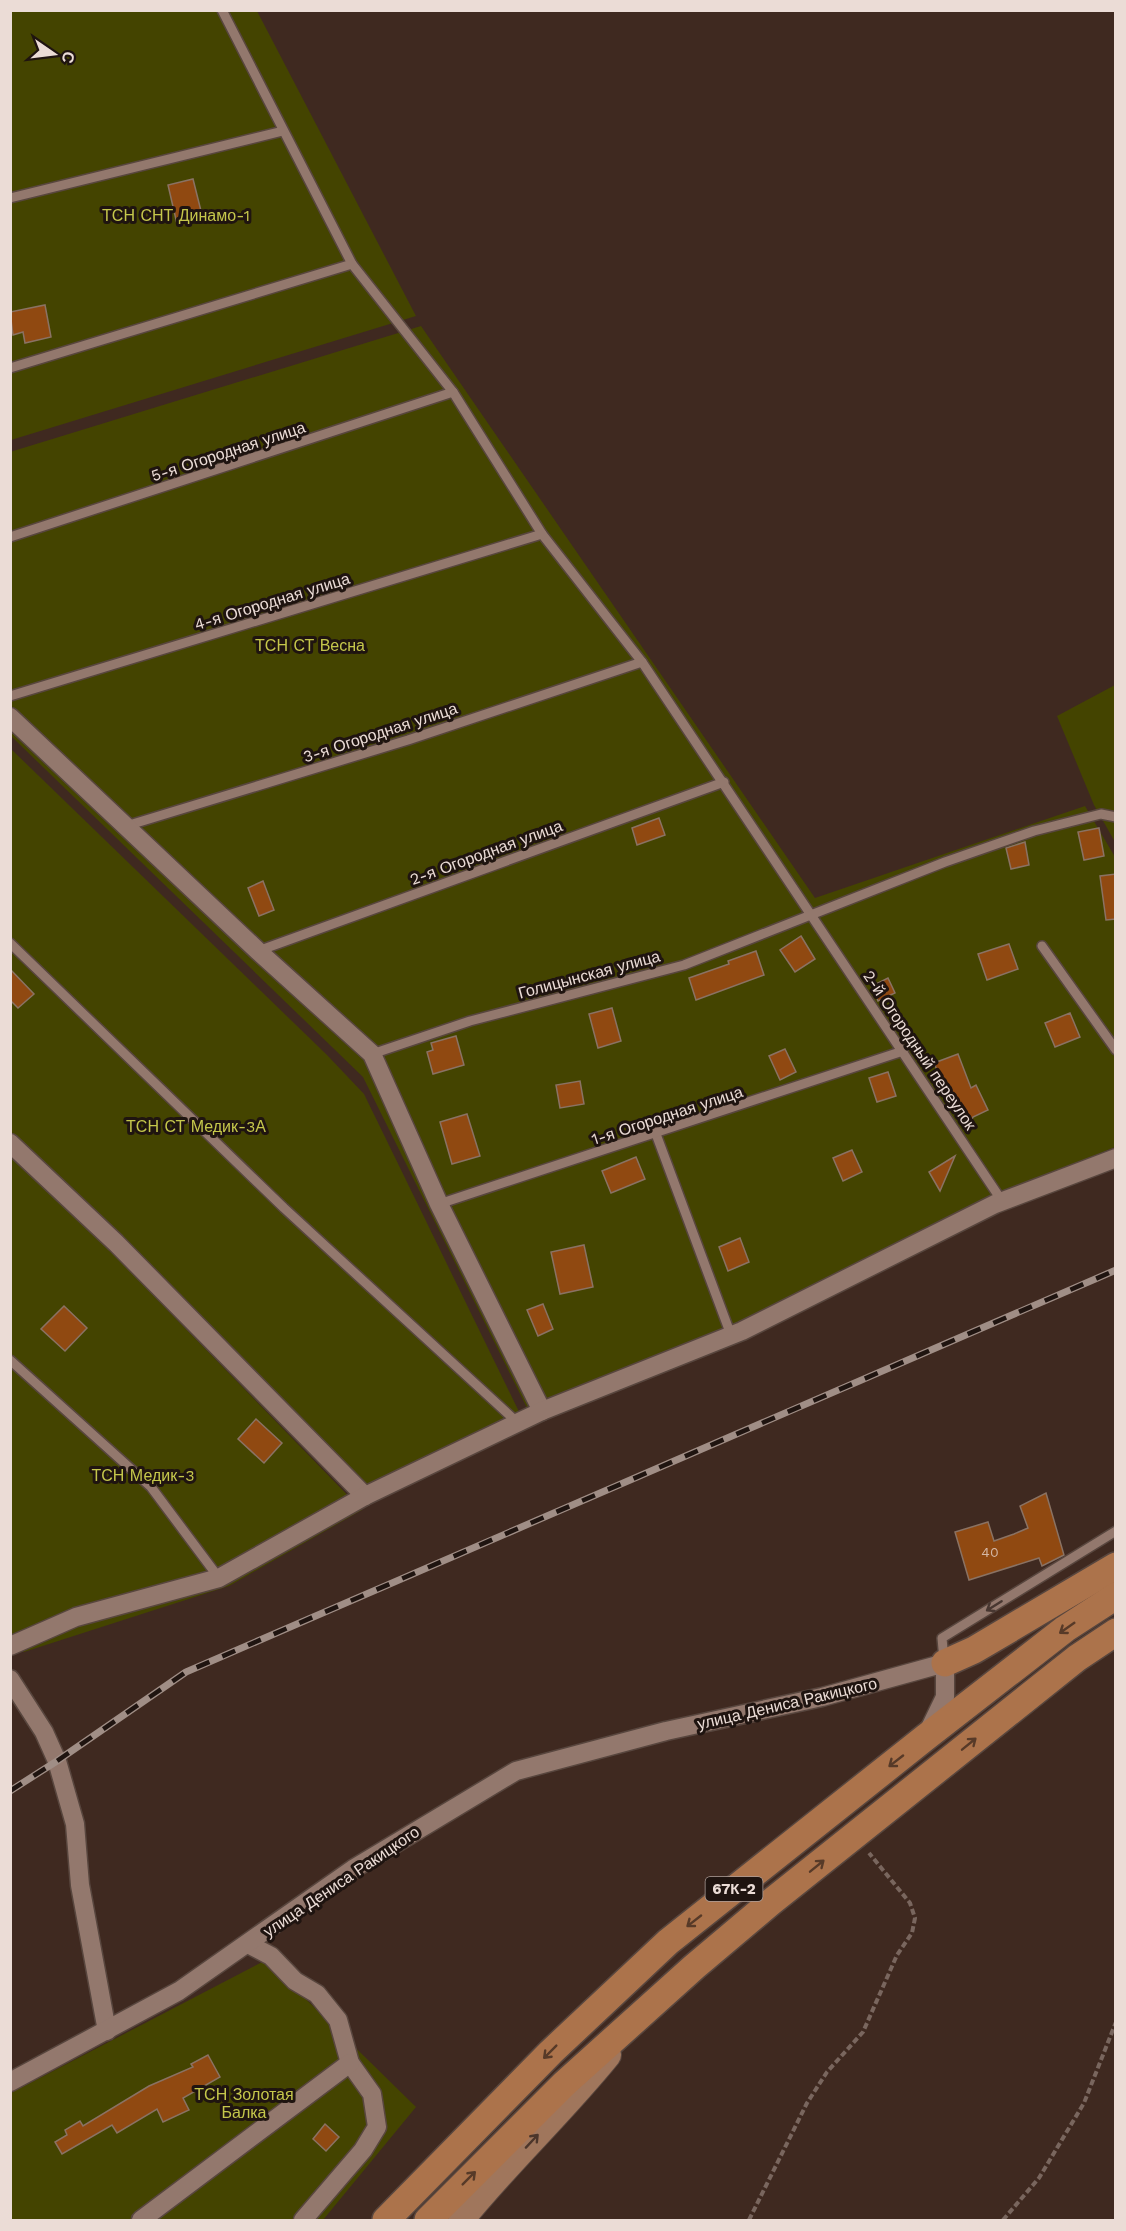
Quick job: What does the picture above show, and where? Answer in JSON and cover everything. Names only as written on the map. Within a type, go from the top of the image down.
[{"type":"main road","points":[[945,1663],[974,1650],[1116,1566]]},
{"type":"main road","name":"67К-2","points":[[386,2220],[551,2052],[668,1942],[1065,1629],[1116,1596]]},
{"type":"main road","name":"67К-2","points":[[428,2220],[564,2084],[711,1952],[1077,1658],[1116,1632]]},
{"type":"main road","points":[[461,2220],[473,2210],[580,2090],[643,2013]]},
{"type":"street","points":[[10,717],[258,951],[372,1054],[439,1204],[542,1411]]},
{"type":"street","points":[[10,1143],[116,1244],[365,1496]]},
{"type":"street","points":[[10,1646],[76,1617],[219,1578],[365,1496],[542,1411],[731,1335],[1002,1201],[1116,1158]]},
{"type":"street","points":[[926,1737],[945,1697],[945,1663]]},
{"type":"street","name":"улица Дениса Ракицкого","points":[[10,2082],[179,1991],[353,1869],[516,1771],[666,1731],[822,1697],[945,1663]]},
{"type":"street","points":[[10,1679],[44,1732],[57,1761],[75,1824],[80,1885],[107,2031]]},
{"type":"street","points":[[248,1944],[271,1956],[295,1981],[317,1994],[338,2020],[350,2062],[372,2094],[377,2127],[363,2150],[303,2220]]},
{"type":"street","points":[[141,2220],[350,2062]]},
{"type":"lane","name":"2-й Огородный переулок","points":[[222,10],[352,264],[453,392],[542,534],[642,662],[1002,1201]]},
{"type":"lane","points":[[10,198],[283,131]]},
{"type":"lane","points":[[10,368],[352,264]]},
{"type":"lane","name":"5-я Огородная улица","points":[[10,537],[453,392]]},
{"type":"lane","name":"4-я Огородная улица","points":[[10,696],[542,534]]},
{"type":"lane","name":"3-я Огородная улица","points":[[126,826],[408,740],[642,662]]},
{"type":"lane","name":"2-я Огородная улица","points":[[258,951],[724,782]]},
{"type":"lane","name":"Голицынская улица","points":[[372,1054],[470,1021],[684,965],[812,916],[843,901],[1034,831],[1101,814],[1116,818]]},
{"type":"lane","points":[[10,943],[284,1208],[519,1423]]},
{"type":"lane","points":[[1042,946],[1116,1050]]},
{"type":"lane","name":"1-я Огородная улица","points":[[439,1204],[903,1051]]},
{"type":"lane","points":[[656,1134],[731,1335]]},
{"type":"lane","points":[[10,1360],[151,1487],[219,1578]]},
{"type":"lane","points":[[945,1663],[942,1638],[1116,1531]]},
{"type":"path","points":[[749,2220],[807,2103],[827,2072],[863,2032],[897,1955],[912,1933],[915,1918],[910,1903],[854,1836]]},
{"type":"path","points":[[1002,2220],[1039,2178],[1084,2103],[1116,2022]]},
{"type":"green space","name":"ТСН СНТ Динамо-1","points":[[11,11],[257,11],[416,316],[11,440]]},
{"type":"green space","name":"ТСН СТ Весна","points":[[421,326],[815,898],[1085,806],[1115,857],[1115,1147],[978,1204],[717,1334],[528,1410],[363,1077],[11,736],[10,452]]},
{"type":"green space","points":[[1115,685],[1115,842],[1094,805],[1057,716]]},
{"type":"green space","name":"ТСН СТ Медик-3А","points":[[10,748],[327,1055],[364,1094],[527,1428],[373,1501],[11,1143]]},
{"type":"green space","name":"ТСН Медик-3","points":[[10,1156],[114,1255],[362,1510],[229,1586],[24,1652],[10,1636]]},
{"type":"green space","name":"ТСН Золотая Балка","points":[[266,1960],[416,2107],[323,2220],[11,2220],[11,2093]]},
{"type":"building","points":[[193,179],[203,219],[177,224],[168,185]]},
{"type":"building","points":[[45,305],[51,337],[25,343],[23,332],[13,335],[10,312]]},
{"type":"building","points":[[659,818],[665,835],[637,845],[632,828]]},
{"type":"building","points":[[1099,828],[1104,856],[1084,860],[1078,832]]},
{"type":"building","points":[[1025,842],[1029,865],[1011,869],[1006,848]]},
{"type":"building","points":[[1116,874],[1116,919],[1106,920],[1100,876]]},
{"type":"building","points":[[263,881],[274,910],[259,916],[248,888]]},
{"type":"building","points":[[801,936],[815,959],[795,972],[780,950]]},
{"type":"building","points":[[1009,944],[1018,969],[987,980],[978,954]]},
{"type":"building","points":[[756,951],[764,975],[696,1000],[689,978],[729,964],[728,961]]},
{"type":"building","points":[[10,969],[34,994],[18,1008],[10,1000]]},
{"type":"building","points":[[888,978],[895,993],[878,1001],[872,986]]},
{"type":"building","points":[[612,1008],[621,1041],[598,1048],[589,1014]]},
{"type":"building","points":[[1070,1013],[1080,1037],[1055,1047],[1045,1023]]},
{"type":"building","points":[[456,1036],[464,1065],[433,1074],[427,1052],[433,1050],[431,1043]]},
{"type":"building","points":[[785,1049],[796,1072],[780,1080],[769,1056]]},
{"type":"building","points":[[958,1054],[971,1088],[976,1085],[988,1110],[973,1117],[967,1131],[934,1063]]},
{"type":"building","points":[[888,1072],[896,1096],[877,1102],[869,1078]]},
{"type":"building","points":[[580,1081],[584,1104],[560,1108],[556,1085]]},
{"type":"building","points":[[467,1114],[480,1156],[452,1164],[440,1122]]},
{"type":"building","points":[[852,1150],[862,1172],[843,1181],[833,1158]]},
{"type":"building","points":[[955,1156],[940,1191],[929,1172]]},
{"type":"building","points":[[636,1157],[645,1179],[611,1193],[602,1171]]},
{"type":"building","points":[[740,1238],[749,1262],[728,1271],[719,1247]]},
{"type":"building","points":[[584,1245],[593,1287],[560,1294],[551,1252]]},
{"type":"building","points":[[543,1304],[553,1329],[538,1336],[527,1310]]},
{"type":"building","points":[[64,1306],[87,1328],[65,1351],[41,1329]]},
{"type":"building","points":[[256,1419],[282,1443],[264,1463],[238,1439]]},
{"type":"building","points":[[1046,1493],[1064,1555],[1042,1566],[1039,1558],[969,1580],[955,1532],[988,1522],[994,1541],[1028,1528],[1020,1506]]},
{"type":"building","points":[[208,2055],[220,2077],[183,2098],[189,2110],[163,2122],[157,2109],[117,2133],[112,2125],[62,2154],[55,2142],[67,2135],[65,2130],[80,2121],[83,2126],[149,2086],[193,2067],[191,2064]]},
{"type":"building","points":[[325,2124],[339,2137],[326,2151],[313,2139]]},
{"type":"railway","points":[[10,1791],[186,1672],[1116,1270]]}]
